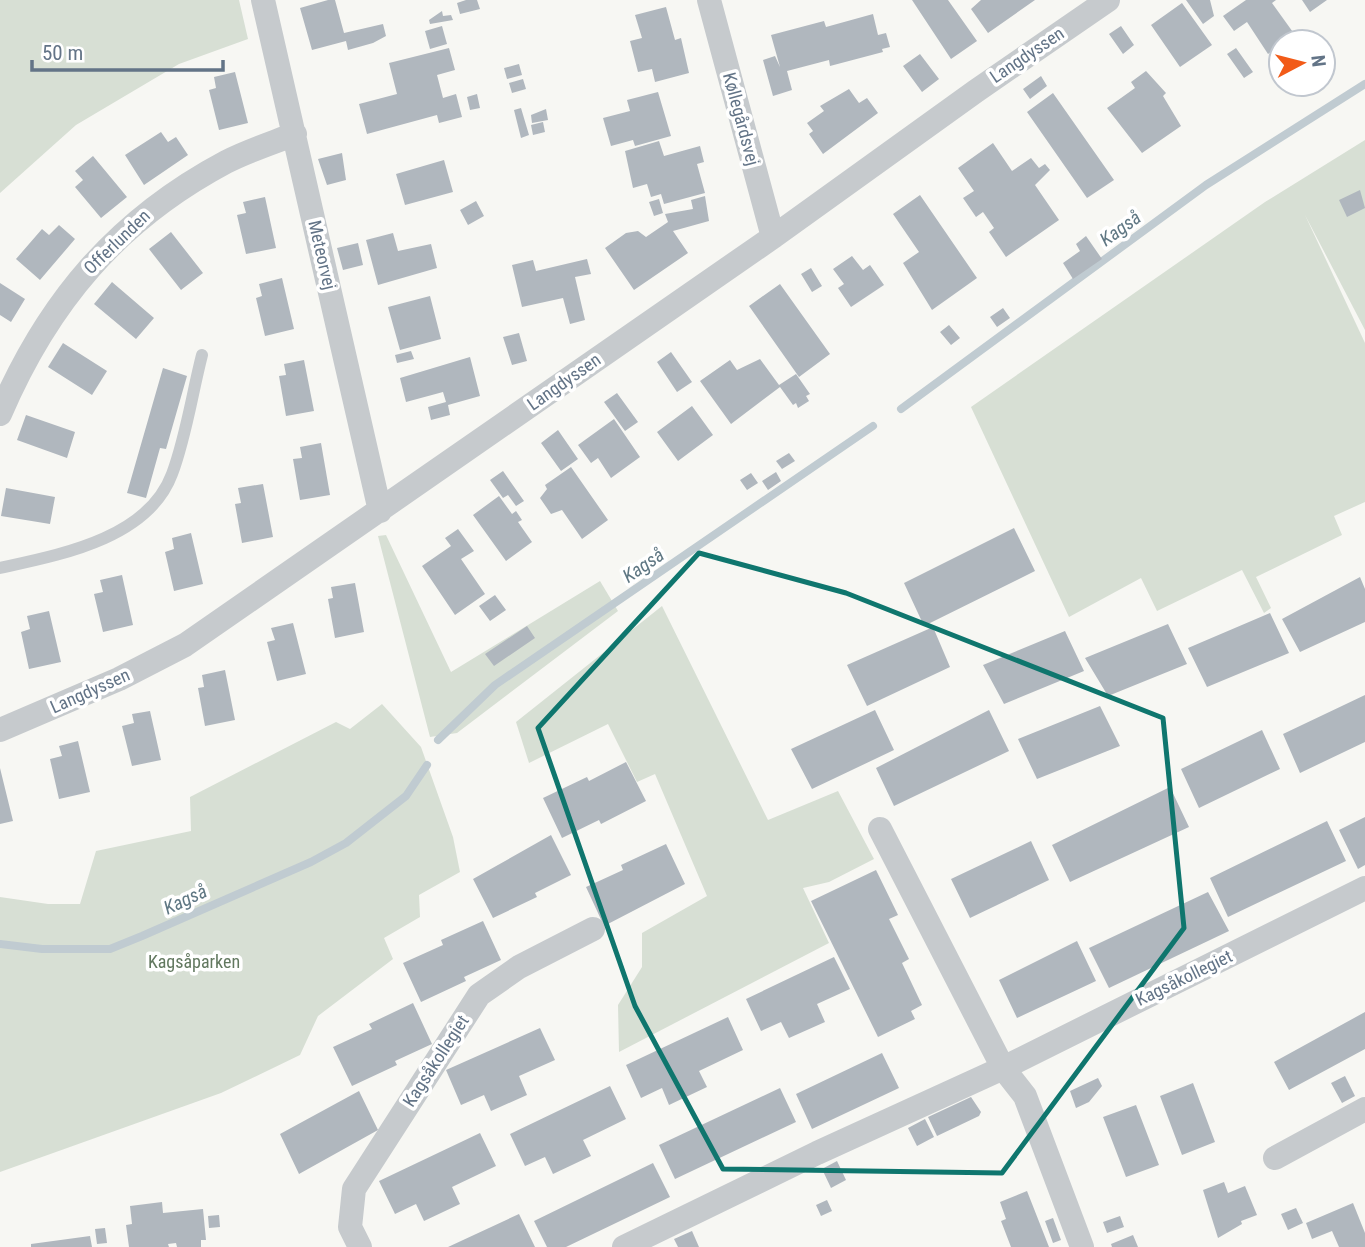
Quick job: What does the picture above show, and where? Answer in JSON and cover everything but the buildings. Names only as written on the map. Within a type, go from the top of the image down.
[{"type":"street","name":"Meteorvej","points":[[263,0],[380,511]]},
{"type":"street","name":"Køllegårdsvej","points":[[709,0],[773,237]]},
{"type":"street","name":"Langdyssen","points":[[0,730],[118,679],[185,645],[773,237],[948,110],[1108,0]]},
{"type":"street","name":"Offerlunden","points":[[0,414],[22,363],[61,300],[109,246],[164,198],[227,161],[295,134]]},
{"type":"street","points":[[880,829],[1003,1068],[1025,1096],[1082,1247]]},
{"type":"street","name":"Kagsåkollegiet","points":[[624,1247],[817,1153],[1003,1068],[1365,888]]},
{"type":"street","name":"Kagsåkollegiet","points":[[359,1247],[351,1227],[354,1189],[479,995],[519,967],[593,929]]},
{"type":"street","points":[[1275,1158],[1364,1111]]},
{"type":"lane","points":[[0,568],[102,540],[146,513],[171,477],[202,355]]},
{"type":"highlighted area","points":[[699,553],[846,593],[1163,718],[1184,928],[1002,1173],[723,1169],[635,1006],[538,728]]},
{"type":"green space","points":[[0,0],[239,0],[248,39],[179,64],[76,125],[0,193]]},
{"type":"green space","points":[[1365,140],[1365,330],[1305,215],[1365,343],[1365,502],[1334,516],[1342,535],[1256,577],[1271,608],[1264,613],[1242,570],[1157,611],[1141,578],[1069,617],[971,407],[1265,202]]},
{"type":"green space","points":[[386,535],[451,672],[600,581],[618,611],[457,733],[430,737],[378,536]]},
{"type":"green space","points":[[662,606],[768,820],[838,791],[874,859],[829,882],[803,888],[829,943],[619,1052],[618,1005],[642,967],[642,933],[707,896],[655,774],[637,782],[608,724],[529,763],[516,722]]},
{"type":"green space","name":"Kagsåparken","points":[[382,704],[421,747],[453,837],[460,872],[419,895],[420,917],[384,938],[393,959],[318,1016],[300,1055],[221,1093],[0,1172],[0,897],[48,904],[80,904],[96,851],[191,831],[190,797],[336,722],[350,729]]},
{"type":"waterway","name":"Kagså","points":[[901,409],[1206,185],[1365,84]]},
{"type":"waterway","name":"Kagså","points":[[438,740],[495,685],[873,426]]},
{"type":"waterway","name":"Kagså","points":[[0,944],[42,949],[110,949],[142,936],[311,862],[346,843],[406,796],[427,765]]}]
